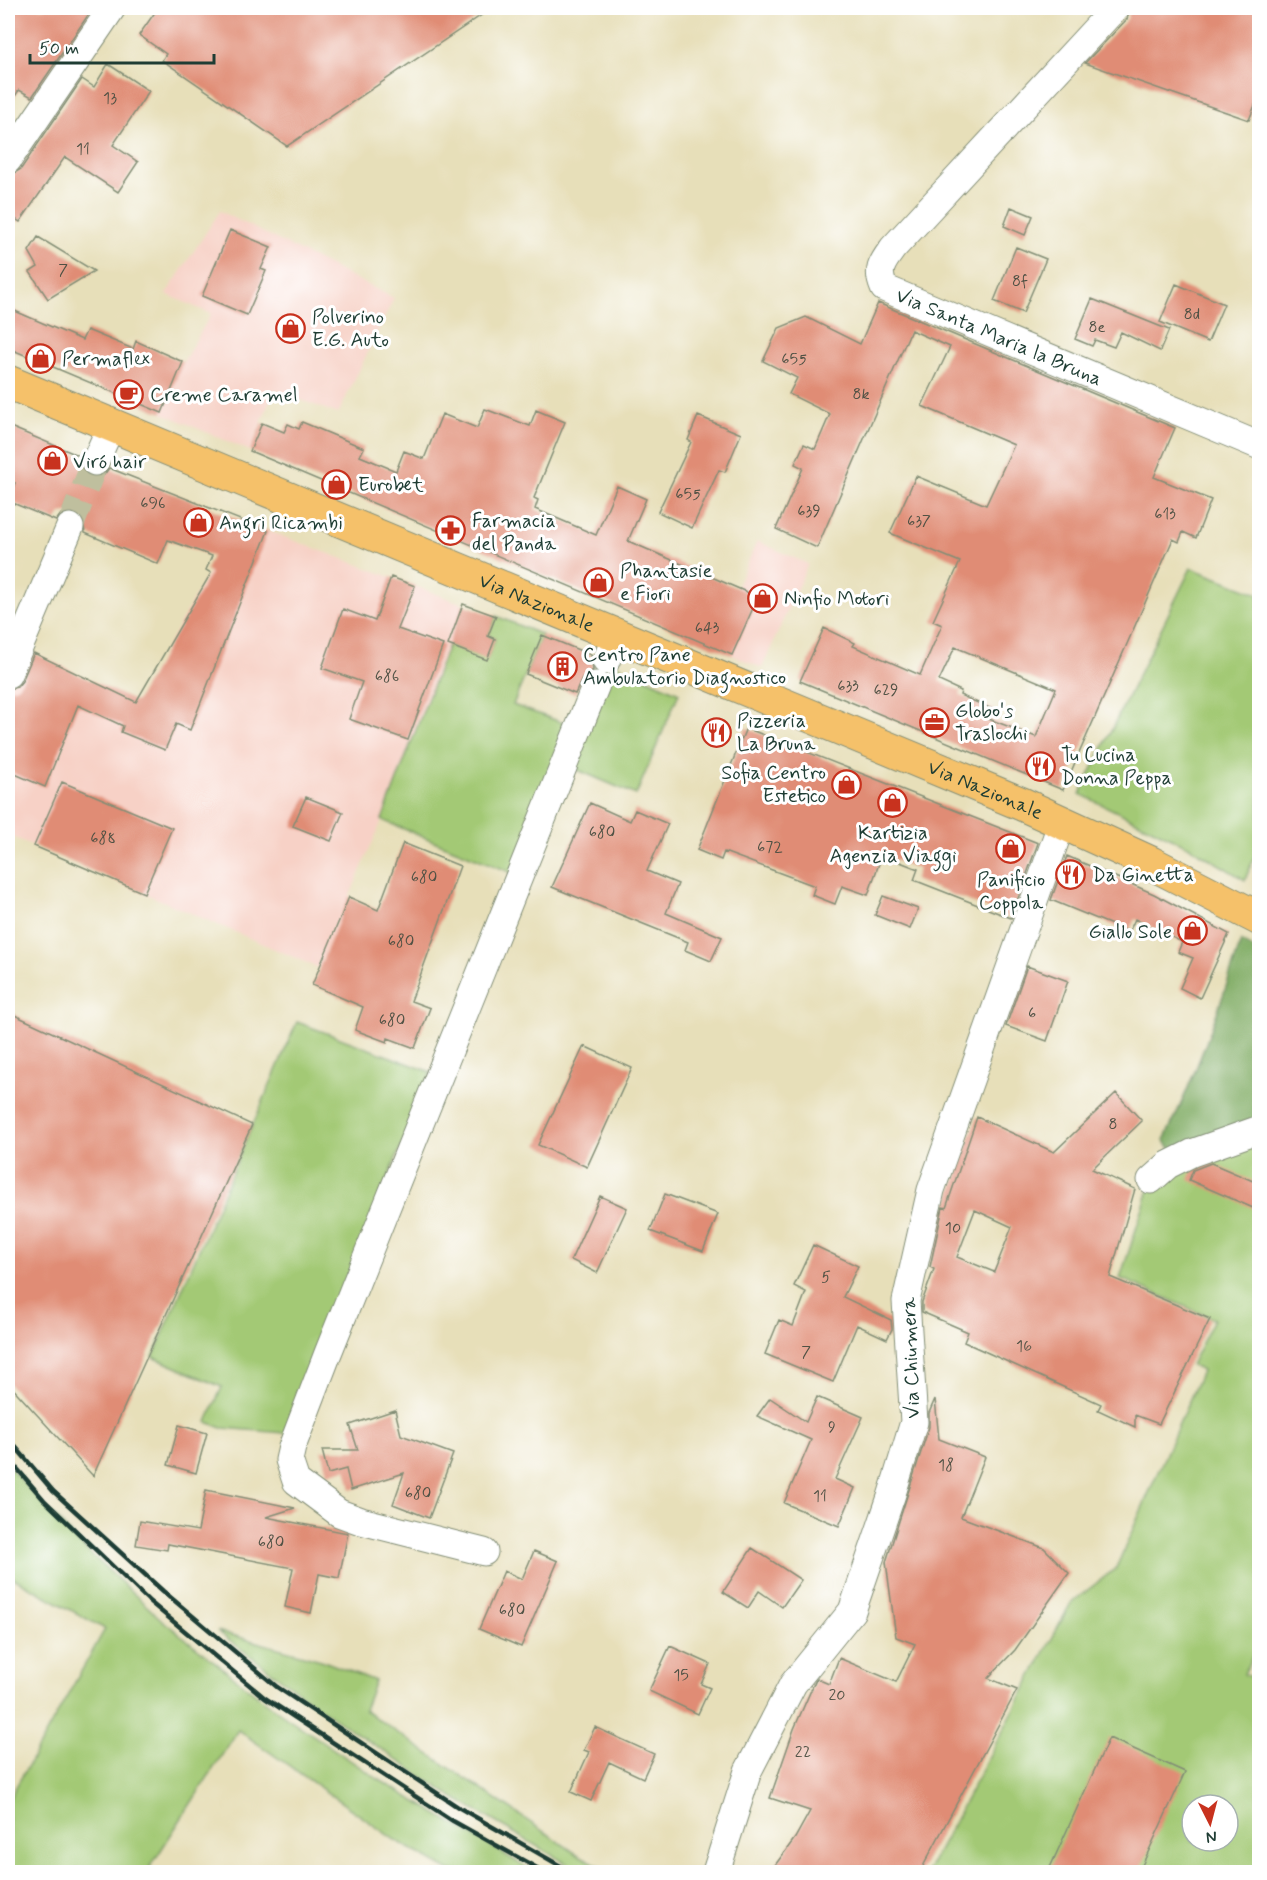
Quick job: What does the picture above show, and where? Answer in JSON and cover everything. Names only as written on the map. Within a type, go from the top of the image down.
[{"type":"main road","name":"Via Nazionale","points":[[8,382],[111,426],[606,661],[1062,822],[1151,863],[1260,920]]},
{"type":"street","points":[[8,160],[112,8]]},
{"type":"street","name":"Via Santa Maria la Bruna","points":[[1115,8],[893,248],[880,265],[879,277],[884,288],[1260,447]]},
{"type":"street","points":[[95,462],[111,426]]},
{"type":"street","points":[[8,674],[70,526]]},
{"type":"street","points":[[484,1552],[361,1521],[339,1513],[296,1481],[290,1460],[292,1447],[328,1353],[606,661]]},
{"type":"street","name":"Via Chiumera","points":[[716,1872],[748,1771],[793,1684],[852,1611],[891,1497],[914,1422],[906,1301],[921,1227],[939,1168],[1062,822]]},
{"type":"street","points":[[1150,1180],[1168,1165],[1184,1157],[1260,1129]]},
{"type":"shaded area","name":"Polverino E.G. Auto","points":[[220,211],[394,298],[338,414],[274,390],[250,451],[162,413],[183,362],[211,314],[166,294]]},
{"type":"shaded area","points":[[250,524],[463,604],[403,771],[319,968],[8,835],[8,687],[24,648],[136,702],[209,572]]},
{"type":"shaded area","name":"Ninfio Motori","points":[[757,541],[808,564],[762,668],[711,646]]},
{"type":"green space","points":[[1191,568],[1259,594],[1259,845],[1245,880],[1190,847],[1080,794]]},
{"type":"green space","points":[[496,616],[542,635],[513,705],[572,726],[515,874],[382,820],[448,645],[487,659],[495,639],[488,636]]},
{"type":"green space","points":[[614,664],[679,693],[636,795],[571,767]]},
{"type":"green space","points":[[1241,941],[1259,953],[1259,1019],[1252,1040],[1259,1044],[1259,1118],[1173,1152],[1164,1140],[1206,1042]]},
{"type":"green space","points":[[297,1022],[431,1072],[285,1433],[222,1428],[207,1422],[222,1387],[153,1357]]},
{"type":"green space","points":[[1259,1139],[1260,1641],[1244,1674],[1259,1681],[1259,1872],[927,1872],[1071,1603],[1116,1568],[1202,1371],[1191,1365],[1214,1319],[1120,1278],[1149,1190],[1185,1162]]},
{"type":"green space","points":[[8,1466],[80,1544],[162,1620],[273,1708],[378,1779],[534,1872],[452,1872],[395,1840],[238,1730],[147,1872],[8,1872],[8,1801],[105,1629],[8,1575]]},
{"type":"green space","points":[[217,1631],[321,1660],[375,1681],[364,1710],[577,1854],[611,1872],[581,1872],[456,1799],[331,1716]]},
{"type":"building","points":[[8,8],[93,8],[32,97],[19,90],[8,107]]},
{"type":"building","points":[[158,8],[492,8],[287,146],[162,60],[166,54],[139,35]]},
{"type":"building","points":[[1130,8],[1260,8],[1260,93],[1249,120],[1085,63],[1127,19]]},
{"type":"building","points":[[108,64],[149,91],[113,145],[138,162],[118,192],[65,157],[20,222],[8,214],[8,177],[21,169],[82,79],[94,87]]},
{"type":"building","points":[[1011,207],[1033,216],[1025,235],[1004,226]]},
{"type":"building","points":[[230,230],[271,247],[261,269],[266,271],[247,315],[202,296]]},
{"type":"building","points":[[38,237],[94,271],[48,299],[30,272],[38,267],[29,251]]},
{"type":"building","points":[[1016,247],[1046,259],[1023,313],[994,301]]},
{"type":"building","points":[[1176,284],[1224,304],[1208,342],[1160,322]]},
{"type":"building","points":[[1092,299],[1169,330],[1160,351],[1121,332],[1114,347],[1095,340],[1092,346],[1075,339]]},
{"type":"building","points":[[878,303],[1175,428],[1154,477],[1211,500],[1196,538],[1183,532],[1179,542],[1173,539],[1063,790],[800,681],[824,628],[855,643],[853,646],[920,675],[942,625],[933,621],[960,562],[890,533],[916,476],[986,505],[1014,445],[922,406],[950,347],[911,330],[817,548],[776,529],[803,468],[795,464],[804,444],[815,449],[830,414],[789,394],[797,378],[763,361],[779,328],[806,317],[860,344]],"holes":[[[955,647],[1056,689],[1036,737],[989,719],[994,710],[960,695],[961,691],[939,681]]]},
{"type":"building","points":[[8,308],[82,340],[87,330],[133,349],[136,341],[183,362],[162,413],[8,348]]},
{"type":"building","points":[[485,409],[530,426],[536,410],[565,422],[534,498],[538,500],[535,509],[596,535],[617,486],[646,499],[628,541],[758,597],[732,655],[250,451],[262,423],[284,432],[288,424],[299,429],[302,422],[364,448],[360,456],[396,471],[404,451],[424,459],[442,414],[477,428]]},
{"type":"building","points":[[698,416],[741,434],[725,472],[719,470],[692,528],[658,512],[691,442],[688,440]]},
{"type":"building","points":[[8,426],[80,456],[82,471],[89,477],[104,475],[109,468],[268,531],[190,730],[176,724],[165,750],[121,732],[123,726],[78,705],[45,787],[8,771],[8,689],[17,687],[22,681],[34,653],[136,702],[211,573],[206,570],[212,556],[168,540],[158,564],[85,533],[83,518],[76,512],[61,514],[56,521],[8,501],[15,483],[8,480]]},
{"type":"building","points":[[391,577],[415,586],[398,629],[443,645],[408,740],[349,719],[362,682],[322,668],[343,609],[375,621]]},
{"type":"building","points":[[463,604],[496,616],[488,636],[495,639],[487,660],[448,645]]},
{"type":"building","name":"Centro Pane Ambulatorio Diagnostico","points":[[542,635],[591,655],[593,670],[582,679],[575,694],[526,674]]},
{"type":"building","points":[[746,728],[1038,843],[1011,918],[914,880],[918,869],[882,855],[868,895],[842,886],[835,904],[812,895],[815,886],[724,852],[721,860],[697,850]]},
{"type":"building","points":[[62,782],[172,828],[144,893],[34,846]]},
{"type":"building","points":[[306,797],[343,812],[331,841],[293,826]]},
{"type":"building","points":[[590,803],[630,821],[635,810],[668,824],[647,871],[678,884],[666,913],[722,937],[711,961],[685,950],[688,942],[552,887]]},
{"type":"building","points":[[403,843],[460,866],[411,1001],[430,1008],[415,1048],[388,1038],[387,1042],[355,1030],[363,1007],[312,985],[349,897],[378,910]]},
{"type":"building","points":[[1067,856],[1154,894],[1229,934],[1200,998],[1180,988],[1193,958],[1178,952],[1182,942],[1135,919],[1129,932],[1051,900]]},
{"type":"building","points":[[883,896],[918,909],[910,929],[875,915]]},
{"type":"building","points":[[1027,966],[1068,981],[1047,1041],[1006,1026]]},
{"type":"building","points":[[8,1012],[252,1125],[93,1476],[8,1383]]},
{"type":"building","points":[[584,1046],[632,1068],[587,1167],[538,1145]]},
{"type":"building","points":[[1116,1093],[1142,1121],[1092,1169],[1135,1189],[1110,1277],[1210,1319],[1159,1424],[1135,1415],[1135,1427],[1098,1410],[1101,1404],[964,1342],[968,1332],[922,1312],[922,1302],[934,1269],[930,1267],[943,1207],[946,1208],[977,1117],[1054,1152]],"holes":[[[975,1210],[1012,1227],[994,1272],[957,1257]]]},
{"type":"building","points":[[1211,1163],[1260,1184],[1260,1211],[1189,1180],[1193,1170]]},
{"type":"building","points":[[665,1194],[718,1214],[703,1251],[650,1231]]},
{"type":"building","points":[[600,1196],[627,1208],[597,1273],[571,1260]]},
{"type":"building","points":[[813,1245],[858,1266],[843,1297],[891,1320],[892,1329],[887,1339],[857,1325],[833,1382],[765,1354],[779,1320],[793,1326],[806,1292],[794,1286]]},
{"type":"building","points":[[817,1397],[863,1417],[835,1479],[855,1488],[839,1526],[784,1503],[811,1440],[757,1416],[770,1398],[806,1422]]},
{"type":"building","points":[[935,1399],[939,1439],[985,1457],[961,1517],[1044,1548],[1069,1573],[1015,1650],[988,1678],[1017,1690],[920,1872],[770,1872],[795,1838],[810,1811],[770,1798],[794,1729],[815,1681],[817,1679],[829,1684],[839,1658],[896,1682],[915,1644],[896,1637],[886,1562],[929,1427],[929,1413]]},
{"type":"building","points":[[395,1410],[401,1435],[453,1454],[429,1518],[393,1504],[404,1473],[351,1490],[346,1469],[328,1474],[322,1450],[358,1450],[350,1425]]},
{"type":"building","points":[[179,1425],[207,1433],[196,1473],[168,1465]]},
{"type":"building","points":[[206,1490],[295,1508],[266,1517],[348,1533],[339,1578],[319,1574],[311,1613],[285,1607],[293,1568],[168,1544],[167,1550],[136,1545],[140,1521],[198,1531]]},
{"type":"building","points":[[752,1548],[801,1580],[782,1607],[759,1591],[748,1608],[723,1592]]},
{"type":"building","points":[[534,1551],[558,1561],[521,1647],[479,1629],[504,1571],[522,1579]]},
{"type":"building","points":[[670,1646],[710,1664],[701,1684],[710,1688],[698,1714],[649,1691]]},
{"type":"building","points":[[595,1727],[654,1754],[643,1778],[609,1762],[591,1801],[571,1792],[589,1752],[584,1750]]},
{"type":"building","points":[[1109,1738],[1185,1772],[1139,1872],[1048,1872]]},
{"type":"tunnel","points":[[70,527],[95,462]]},
{"type":"railway","points":[[8,1438],[53,1491],[163,1591],[277,1687],[458,1807],[571,1872]]},
{"type":"railway","points":[[8,1458],[44,1500],[150,1602],[265,1698],[453,1821],[544,1872]]},
{"type":"place","name":"Polverino E.G. Auto","points":[[291,328]]},
{"type":"place","name":"Permaflex","points":[[41,358]]},
{"type":"place","name":"Creme Caramel","points":[[129,394]]},
{"type":"place","name":"Viró hair","points":[[52,461]]},
{"type":"place","name":"Eurobet","points":[[337,484]]},
{"type":"place","name":"Angri Ricambi","points":[[198,522]]},
{"type":"place","name":"Farmacia del Panda","points":[[451,531]]},
{"type":"place","name":"Phantasie e Fiori","points":[[599,582]]},
{"type":"place","name":"Ninfio Motori","points":[[763,598]]},
{"type":"place","name":"Centro Pane Ambulatorio Diagnostico","points":[[562,666]]},
{"type":"place","name":"Globo's Traslochi","points":[[934,722]]},
{"type":"place","name":"Pizzeria La Bruna","points":[[716,732]]},
{"type":"place","name":"Tu Cucina Donna Peppa","points":[[1040,766]]},
{"type":"place","name":"Sofia Centro Estetico","points":[[847,784]]},
{"type":"place","name":"Kartizia Agenzia Viaggi","points":[[893,802]]},
{"type":"place","name":"Panificio Coppola","points":[[1011,848]]},
{"type":"place","name":"Da Ginetta","points":[[1071,874]]},
{"type":"place","name":"Giallo Sole","points":[[1193,931]]}]
